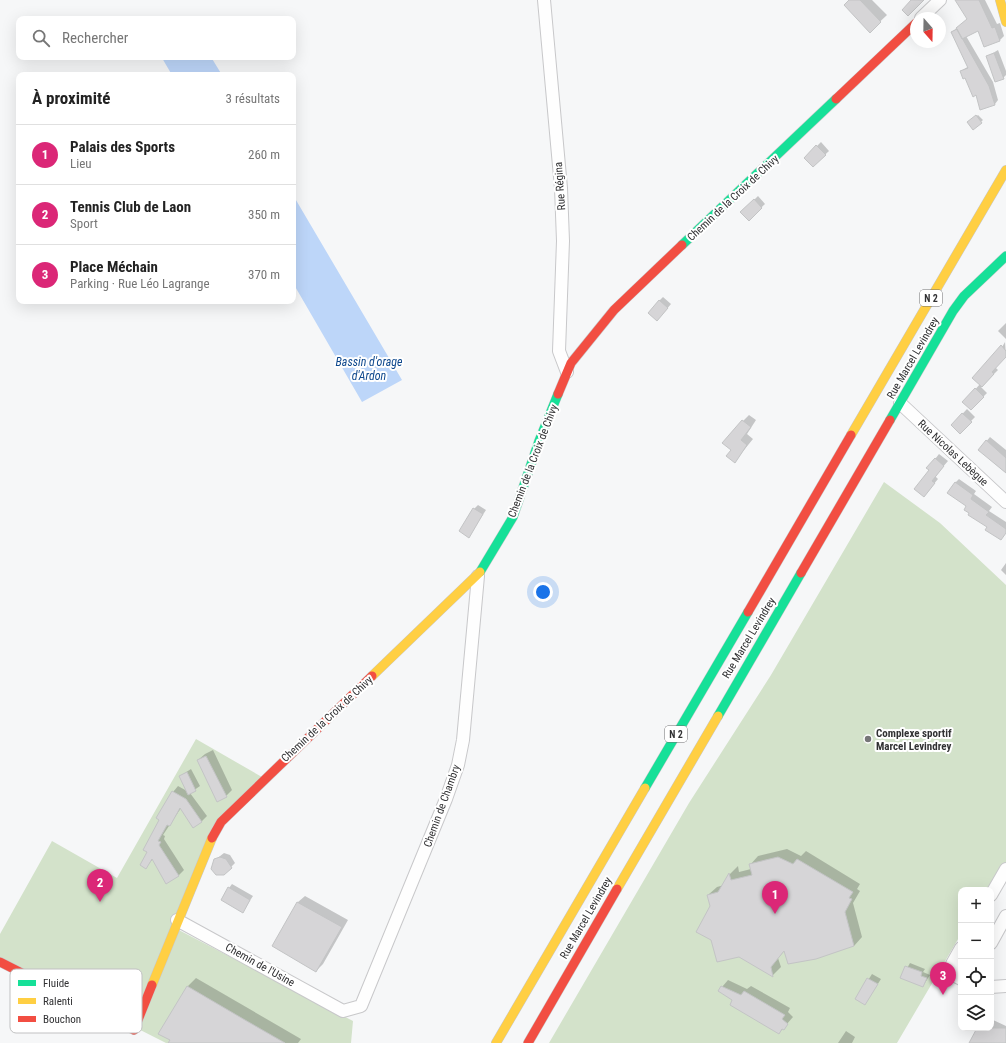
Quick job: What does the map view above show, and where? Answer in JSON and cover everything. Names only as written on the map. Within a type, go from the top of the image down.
[{"type":"street","name":"Rue Régina","points":[[544,0],[561,188],[563,240],[559,351],[567,372]]},
{"type":"street","points":[[927,12],[940,0]]},
{"type":"street","points":[[1000,0],[1006,22]]},
{"type":"street","name":"Chemin de la Croix de Chivy","points":[[142,1010],[210,841],[221,822],[269,774],[478,576],[513,517],[539,441],[571,363],[614,310],[910,29]]},
{"type":"street","name":"N 2","points":[[496,1043],[1006,170]]},
{"type":"street","name":"Rue Marcel Levindrey","points":[[528,1043],[660,813],[953,311],[964,296],[1006,256]]},
{"type":"street","name":"Rue Nicolas Lebègue","points":[[900,403],[1006,502]]},
{"type":"street","name":"Chemin de Chambry","points":[[343,1011],[361,1006],[446,799],[458,766],[463,740],[467,703],[478,576]]},
{"type":"street","points":[[994,890],[1006,869]]},
{"type":"street","points":[[994,938],[1006,916]]},
{"type":"street","name":"Chemin de l'Usine","points":[[178,920],[343,1011]]},
{"type":"street","points":[[957,977],[952,964],[958,953]]},
{"type":"street","name":"Chemin de la Croix de Chivy","points":[[0,962],[14,969]]},
{"type":"street","points":[[994,987],[1006,986]]},
{"type":"green space","name":"Complexe sportif Marcel Levindrey","points":[[884,482],[940,523],[1006,585],[1006,864],[991,887],[958,887],[958,939],[897,1043],[549,1043],[689,803],[771,675]]},
{"type":"green space","points":[[196,739],[262,777],[213,826],[173,927],[353,1021],[351,1043],[166,1043],[142,1031],[142,969],[20,969],[0,959],[0,934],[52,841],[117,878]]},
{"type":"water","points":[[163,60],[213,60],[220,72],[170,72]]},
{"type":"water","name":"Bassin d'orage d'Ardon","points":[[296,200],[402,380],[362,402],[296,288]]},
{"type":"building","points":[[849,0],[860,0],[881,22],[870,33],[844,5]]},
{"type":"building","points":[[911,0],[924,0],[912,12],[910,12],[908,16],[902,10]]},
{"type":"building","points":[[955,0],[979,0],[992,28],[995,27],[1000,41],[984,47],[978,31],[962,39],[956,28],[967,19]]},
{"type":"building","points":[[957,29],[989,86],[995,105],[980,110],[976,95],[973,97],[965,78],[963,79],[960,71],[968,68],[951,32]]},
{"type":"building","points":[[994,53],[1004,79],[995,82],[986,56]]},
{"type":"building","points":[[976,115],[982,123],[973,130],[967,122]]},
{"type":"building","points":[[816,145],[826,155],[813,167],[804,158]]},
{"type":"building","points":[[754,199],[762,208],[749,221],[740,212]]},
{"type":"building","points":[[659,300],[668,308],[657,321],[648,313]]},
{"type":"building","points":[[1001,345],[1006,351],[1006,357],[992,372],[994,374],[982,387],[972,378]]},
{"type":"building","points":[[975,388],[984,397],[971,410],[962,402]]},
{"type":"building","points":[[962,413],[972,422],[960,434],[951,425]]},
{"type":"building","points":[[742,420],[751,427],[741,440],[747,445],[735,463],[726,456],[731,450],[722,443]]},
{"type":"building","points":[[986,440],[1006,458],[1006,473],[978,450]]},
{"type":"building","points":[[935,458],[944,466],[932,481],[935,483],[924,497],[914,489],[929,470],[926,468]]},
{"type":"building","points":[[955,482],[973,495],[971,499],[989,512],[986,515],[1006,529],[1006,533],[1001,540],[985,530],[987,527],[968,515],[969,513],[964,510],[966,506],[947,493]]},
{"type":"building","points":[[473,508],[483,514],[469,538],[459,531]]},
{"type":"building","points":[[206,756],[227,797],[217,802],[197,760]]},
{"type":"building","points":[[187,772],[196,791],[188,795],[179,776]]},
{"type":"building","points":[[172,791],[186,799],[202,822],[193,828],[180,808],[170,826],[167,825],[158,841],[161,842],[159,845],[179,876],[166,884],[152,859],[146,869],[140,865],[147,852],[143,850],[159,820],[156,818]]},
{"type":"building","points":[[220,857],[226,859],[232,868],[224,875],[216,875],[211,869],[214,859]]},
{"type":"building","points":[[778,857],[793,864],[797,859],[853,892],[849,898],[852,899],[845,912],[854,946],[816,959],[788,964],[784,951],[771,967],[773,977],[739,957],[717,962],[711,940],[696,932],[710,906],[707,895],[718,892],[729,873],[731,880],[752,875],[749,864]]},
{"type":"building","points":[[228,887],[250,900],[243,913],[221,900]]},
{"type":"building","points":[[297,902],[342,927],[316,972],[272,946]]},
{"type":"building","points":[[905,966],[922,972],[921,976],[927,978],[923,987],[900,978]]},
{"type":"building","points":[[867,978],[878,984],[865,1005],[855,999]]},
{"type":"building","points":[[187,986],[285,1043],[168,1043],[170,1040],[158,1034]]},
{"type":"building","points":[[721,986],[741,995],[744,991],[785,1015],[782,1019],[788,1024],[779,1034],[730,1005],[732,1000],[718,991]]},
{"type":"building","points":[[994,1028],[1006,1028],[1006,1043],[969,1043],[975,1031],[994,1031]]},
{"type":"traffic: fast","points":[[682,245],[836,99]]},
{"type":"traffic: fast","points":[[890,420],[953,311],[964,296],[1006,256]]},
{"type":"traffic: fast","points":[[480,572],[513,517],[539,441],[558,394]]},
{"type":"traffic: fast","points":[[718,716],[801,573]]},
{"type":"traffic: fast","points":[[645,788],[748,612]]},
{"type":"traffic: slow","points":[[1000,0],[1006,22]]},
{"type":"traffic: slow","points":[[851,435],[1006,170]]},
{"type":"traffic: slow","points":[[372,676],[480,572]]},
{"type":"traffic: slow","points":[[617,889],[718,716]]},
{"type":"traffic: slow","points":[[496,1043],[645,788]]},
{"type":"traffic: slow","points":[[152,985],[212,838]]},
{"type":"traffic: jam","points":[[836,99],[910,29]]},
{"type":"traffic: jam","points":[[558,394],[571,363],[614,310],[682,245]]},
{"type":"traffic: jam","points":[[801,573],[890,420]]},
{"type":"traffic: jam","points":[[748,612],[851,435]]},
{"type":"traffic: jam","points":[[212,838],[221,822],[372,676]]},
{"type":"traffic: jam","points":[[528,1043],[617,889]]},
{"type":"traffic: jam","points":[[0,962],[14,969]]},
{"type":"traffic: jam","points":[[142,1010],[152,985]]},
{"type":"place","name":"Complexe sportif Marcel Levindrey","points":[[868,739]]},
{"type":"place","name":"Tennis Club de Laon","points":[[100,902]]},
{"type":"place","name":"Palais des Sports","points":[[775,914]]},
{"type":"place","name":"Place Méchain","points":[[943,995]]}]
